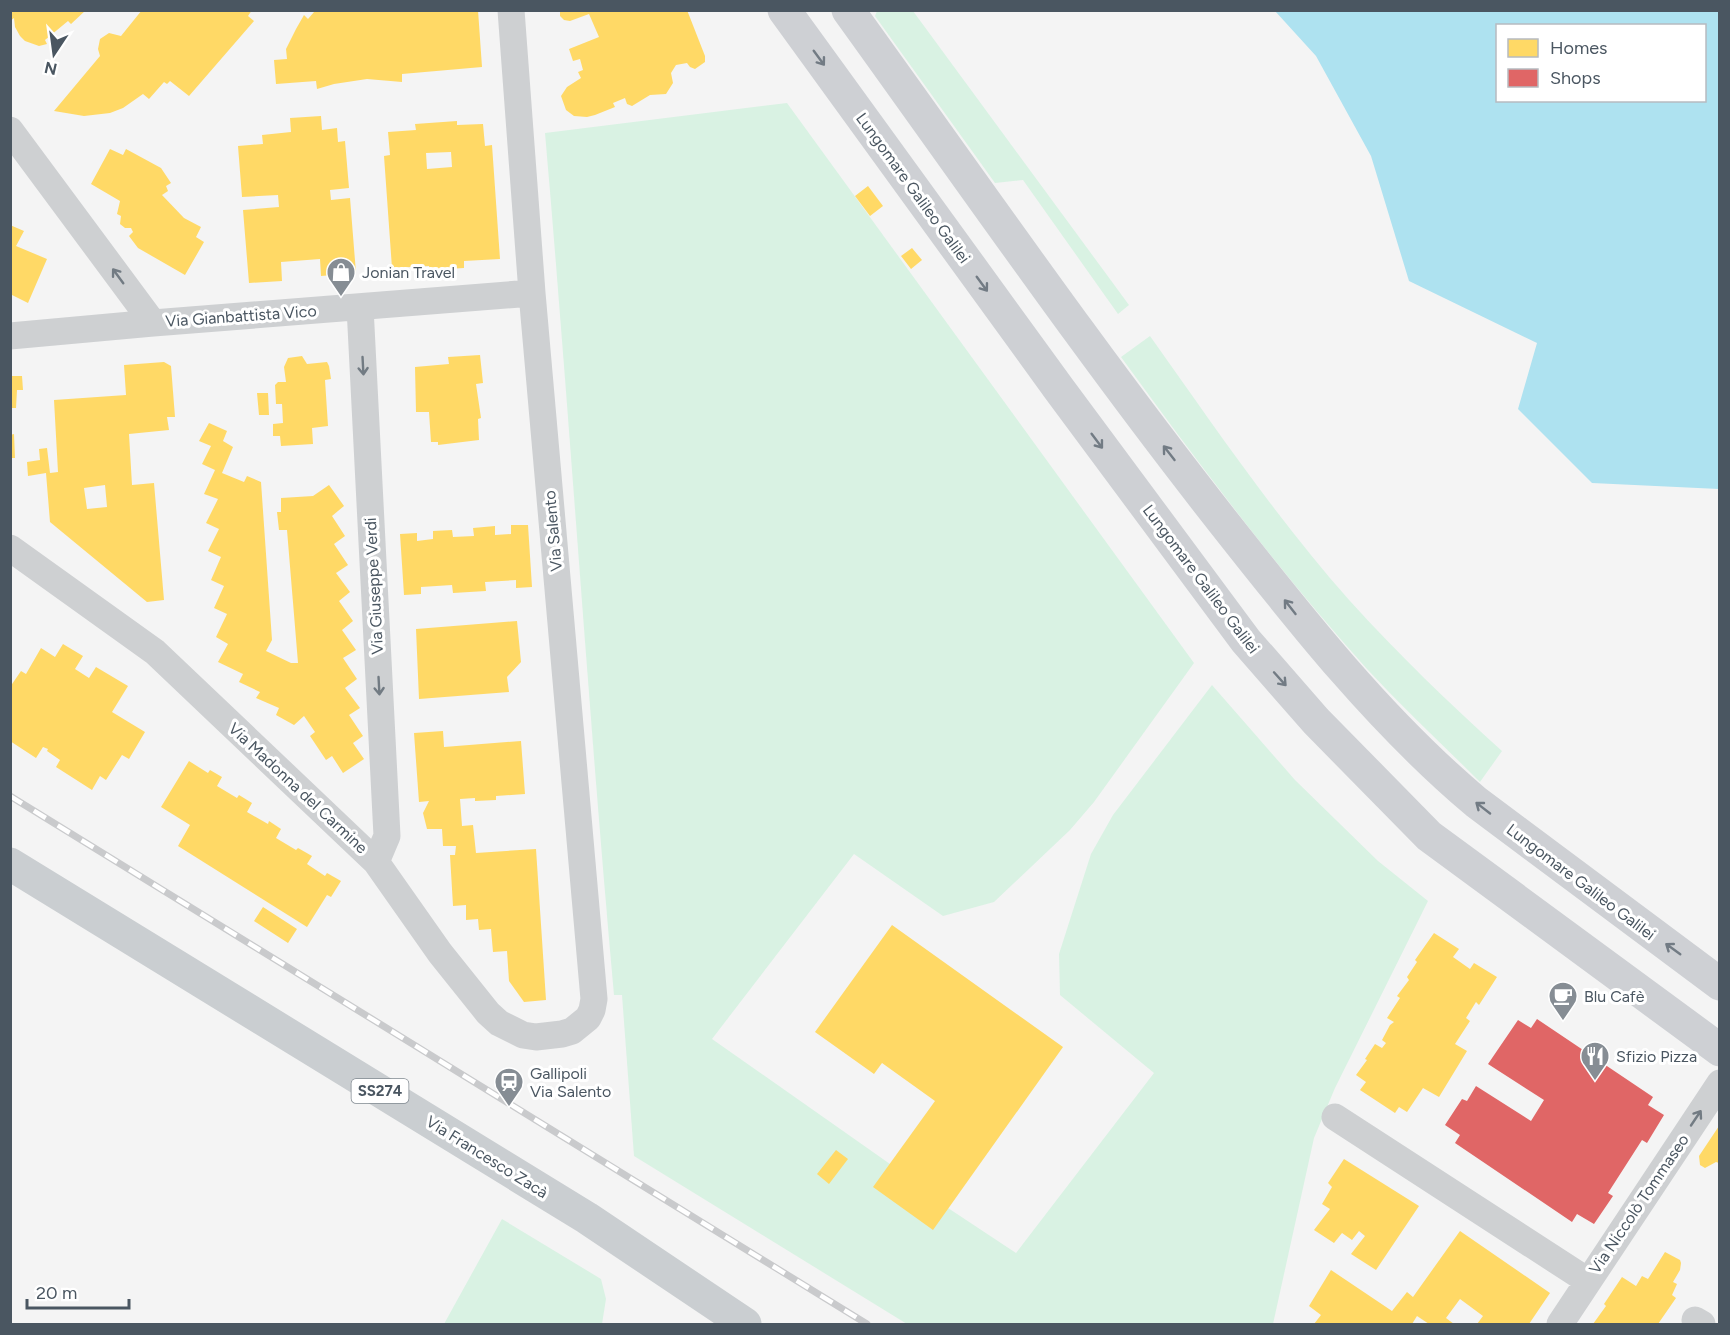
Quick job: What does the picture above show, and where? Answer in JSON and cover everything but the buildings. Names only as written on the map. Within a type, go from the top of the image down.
[{"type":"main road","name":"Lungomare Galileo Galilei","points":[[784,10],[1059,389],[1246,641],[1316,721],[1429,836],[1719,1050]]},
{"type":"main road","name":"Lungomare Galileo Galilei","points":[[848,10],[1150,429],[1313,636],[1446,778],[1719,984]]},
{"type":"main road","name":"Via Francesco Zacà","points":[[10,864],[587,1218],[745,1324]]},
{"type":"street","name":"Via Salento","points":[[511,10],[532,293],[594,999],[588,1018],[572,1031],[562,1034]]},
{"type":"street","name":"Via Gianbattista Vico","points":[[10,130],[153,323],[532,293]]},
{"type":"street","name":"Via Giuseppe Verdi","points":[[360,307],[387,836],[376,862]]},
{"type":"street","points":[[10,336],[153,323]]},
{"type":"street","name":"Via Madonna del Carmine","points":[[10,548],[155,652],[376,862],[440,953],[488,1013],[499,1023],[523,1035],[536,1037],[562,1034]]},
{"type":"street","name":"Via Niccolò Tommaseo","points":[[1560,1324],[1719,1083]]},
{"type":"street","points":[[1335,1117],[1588,1281]]},
{"type":"green space","points":[[877,11],[913,11],[1129,305],[1118,314],[1023,180],[995,183],[875,16]]},
{"type":"green space","points":[[787,103],[1194,663],[1094,802],[1070,830],[994,902],[943,916],[854,854],[712,1039],[890,1164],[948,1208],[1016,1253],[1154,1073],[1060,995],[1059,954],[1091,854],[1113,815],[1212,685],[1295,780],[1378,861],[1428,901],[1335,1088],[1314,1138],[1273,1324],[907,1324],[634,1156],[622,995],[614,995],[545,133]]},
{"type":"green space","points":[[1150,336],[1247,472],[1323,570],[1405,659],[1502,751],[1480,782],[1367,669],[1334,632],[1240,516],[1180,437],[1121,357]]},
{"type":"green space","points":[[502,1219],[601,1279],[606,1299],[602,1324],[444,1324]]},
{"type":"water","points":[[1275,11],[1719,11],[1719,489],[1592,483],[1518,409],[1537,343],[1409,281],[1371,156],[1316,56]]},
{"type":"railway","points":[[10,796],[867,1324]]},
{"type":"place","name":"Jonian Travel","points":[[341,298]]},
{"type":"place","name":"Blu Cafè","points":[[1563,1022]]},
{"type":"place","name":"Sfizio Pizza","points":[[1595,1082]]},
{"type":"place","name":"Gallipoli Via Salento","points":[[509,1108]]}]
